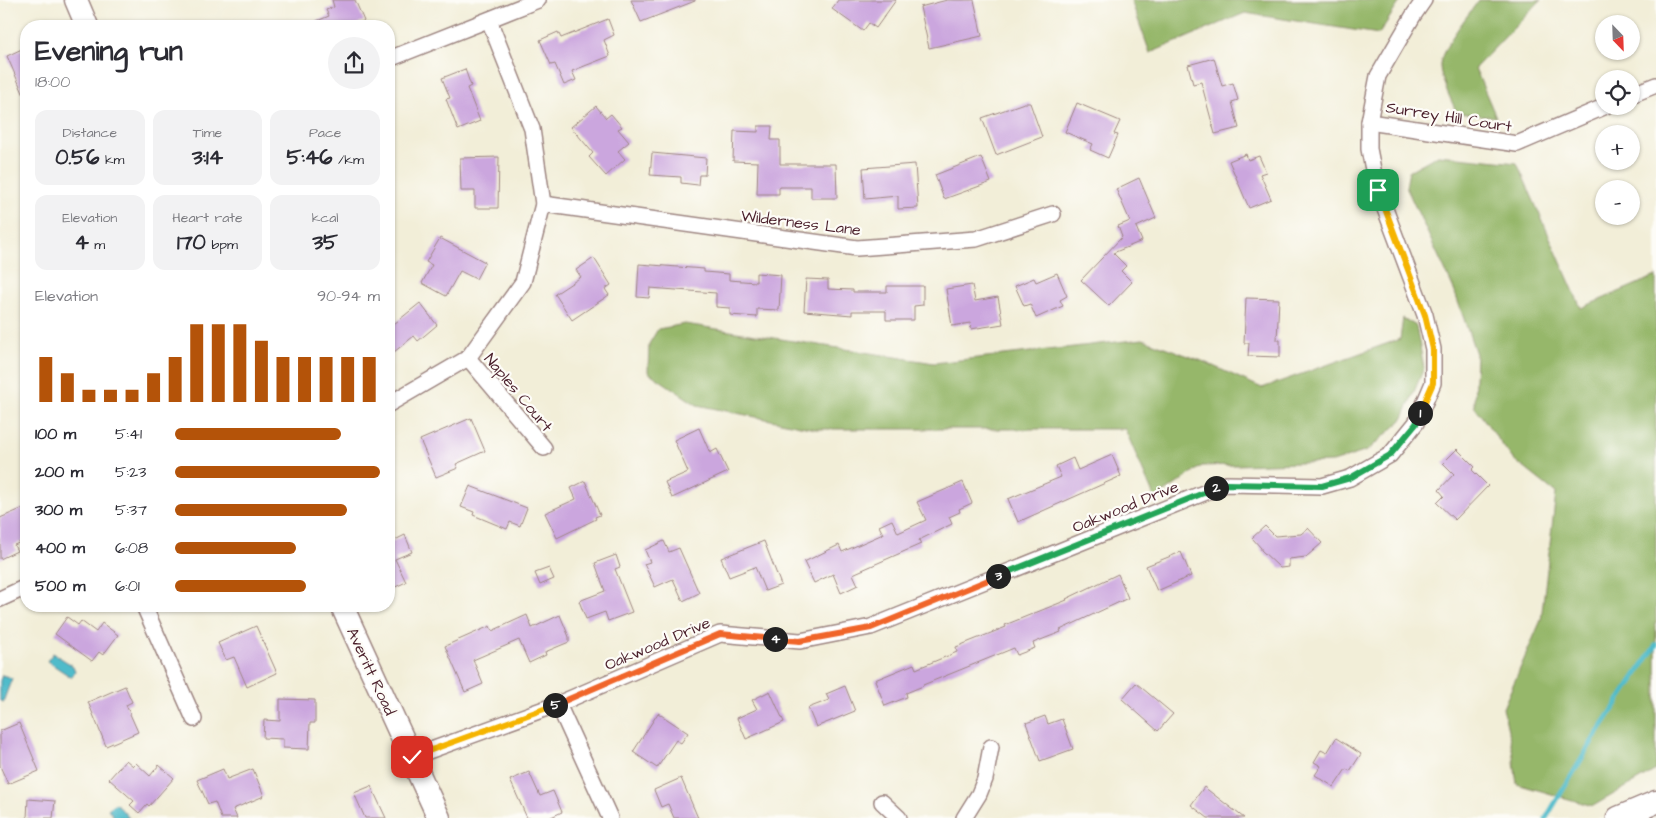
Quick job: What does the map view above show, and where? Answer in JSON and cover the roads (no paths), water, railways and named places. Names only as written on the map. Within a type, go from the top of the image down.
[{"type":"street","points":[[76,0],[84,20]]},
{"type":"street","points":[[395,57],[538,0]]},
{"type":"street","name":"Oakwood Drive","points":[[412,757],[558,704],[720,634],[800,641],[871,628],[1226,484],[1322,486],[1350,478],[1390,455],[1416,424],[1433,383],[1433,349],[1425,315],[1376,185],[1370,149],[1370,122],[1378,76],[1424,0]]},
{"type":"street","points":[[395,401],[468,358],[523,282],[543,204],[532,129],[489,20]]},
{"type":"street","points":[[1640,91],[1656,85]]},
{"type":"street","name":"Surrey Hill Court","points":[[1370,122],[1517,144],[1595,111]]},
{"type":"street","name":"Wilderness Lane","points":[[543,204],[857,248],[976,239],[1052,214]]},
{"type":"street","name":"Naples Court","points":[[468,358],[544,448]]},
{"type":"street","points":[[0,599],[20,590]]},
{"type":"street","points":[[147,612],[194,719]]},
{"type":"street","name":"Averitt Road","points":[[345,612],[439,818]]},
{"type":"street","points":[[558,704],[610,818]]},
{"type":"street","points":[[964,818],[979,794],[985,779],[991,746]]},
{"type":"street","points":[[882,802],[899,818]]},
{"type":"street","points":[[1618,818],[1656,802]]},
{"type":"water","points":[[53,653],[73,666],[75,671],[71,677],[47,661]]},
{"type":"water","points":[[2,675],[12,678],[3,702],[0,701],[0,681]]},
{"type":"water","points":[[116,803],[129,818],[115,818],[108,809]]},
{"type":"waterway","points":[[1546,818],[1596,735],[1656,645]]}]
